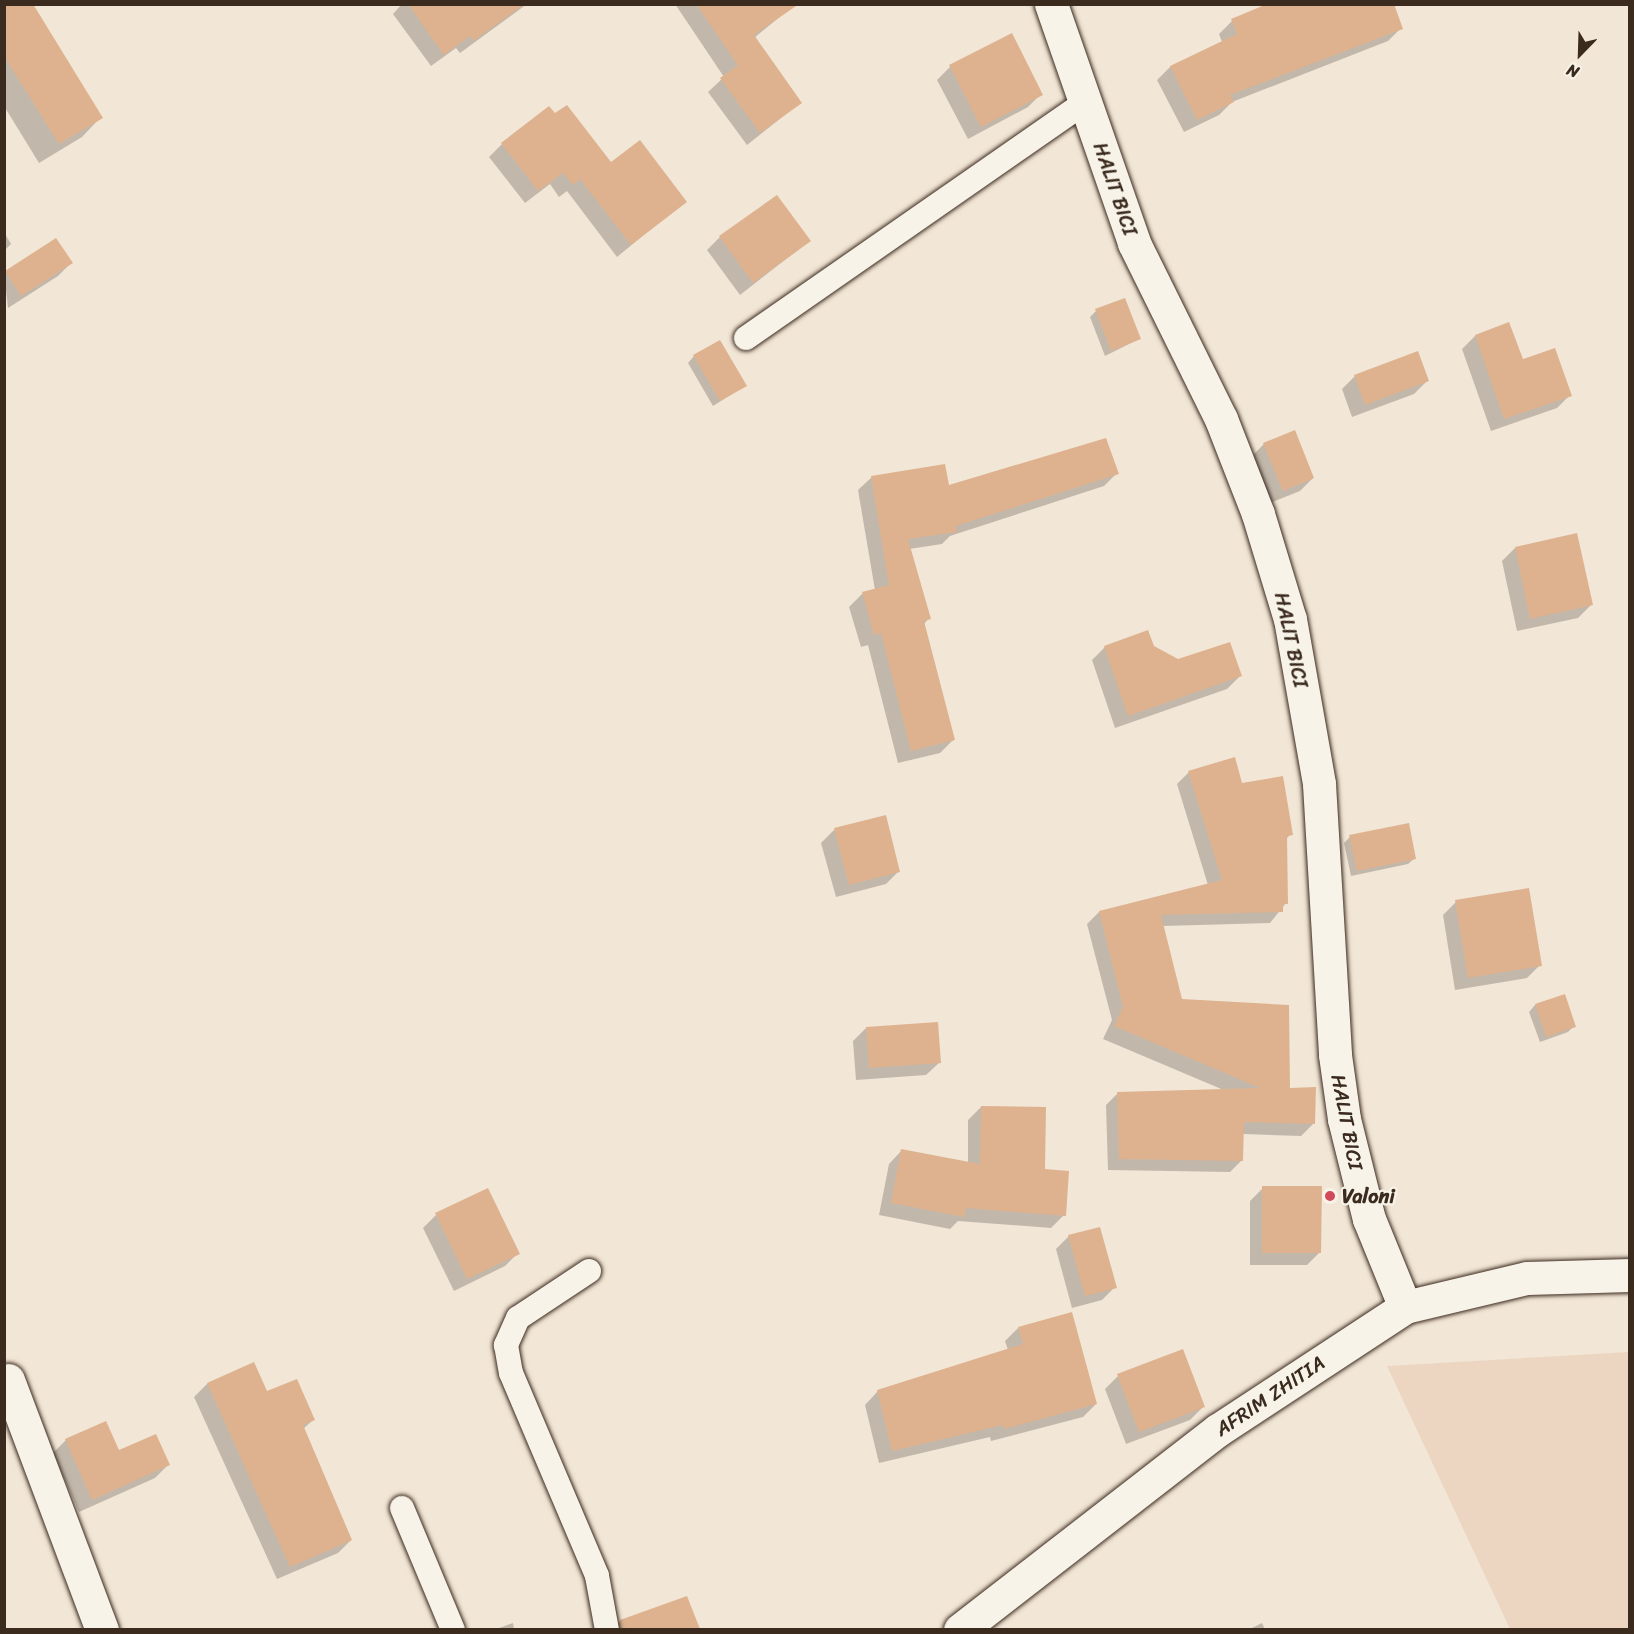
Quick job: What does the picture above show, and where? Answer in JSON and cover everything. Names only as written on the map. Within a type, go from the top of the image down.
[{"type":"street","name":"HALIT BICI","points":[[1051,4],[1134,243],[1238,462],[1258,514],[1290,618],[1319,784],[1335,1055],[1344,1119],[1369,1219],[1405,1307]]},
{"type":"street","name":"AFRIM ZHITIA","points":[[960,1629],[1218,1430],[1405,1307],[1527,1278],[1629,1275]]},
{"type":"street","points":[[8,1380],[102,1629]]},
{"type":"lane","points":[[746,338],[1085,102]]},
{"type":"lane","points":[[589,1272],[518,1318],[506,1345],[511,1372],[597,1576],[607,1629]]},
{"type":"lane","points":[[402,1508],[453,1629]]},
{"type":"shaded area","points":[[1629,1352],[1629,1629],[1510,1629],[1387,1366]]},
{"type":"building","points":[[4,4],[33,4],[103,118],[59,144],[4,56]]},
{"type":"building","points":[[408,4],[525,4],[473,41],[470,36],[444,55]]},
{"type":"building","points":[[696,4],[799,4],[754,35],[802,103],[760,133],[720,78],[738,65]]},
{"type":"building","points":[[1267,4],[1394,4],[1403,29],[1230,95],[1234,102],[1197,120],[1170,66],[1237,34],[1231,19]]},
{"type":"building","points":[[1012,33],[1043,95],[981,127],[949,65]]},
{"type":"building","points":[[567,105],[611,162],[640,140],[687,202],[631,245],[580,179],[573,185],[563,173],[538,191],[501,143],[549,106],[555,113]]},
{"type":"building","points":[[777,195],[811,241],[753,283],[719,236]]},
{"type":"building","points":[[56,238],[73,263],[21,296],[5,271]]},
{"type":"building","points":[[1125,298],[1141,339],[1111,351],[1095,309]]},
{"type":"building","points":[[1509,322],[1523,359],[1555,348],[1572,396],[1504,419],[1475,335]]},
{"type":"building","points":[[720,340],[747,386],[720,401],[693,355]]},
{"type":"building","points":[[1418,351],[1429,381],[1365,405],[1354,375]]},
{"type":"building","points":[[1295,430],[1314,478],[1283,491],[1263,443]]},
{"type":"building","points":[[1106,438],[1119,474],[956,526],[957,532],[908,539],[931,619],[924,621],[955,740],[911,751],[881,633],[874,635],[862,592],[889,585],[871,476],[945,464],[949,485]]},
{"type":"building","points":[[1577,533],[1593,605],[1530,619],[1515,547]]},
{"type":"building","points":[[1148,630],[1154,646],[1178,659],[1230,642],[1242,676],[1128,716],[1104,646]]},
{"type":"building","points":[[1235,757],[1242,783],[1283,776],[1293,835],[1287,836],[1288,904],[1283,904],[1283,912],[1161,915],[1182,999],[1289,1005],[1290,1088],[1316,1087],[1315,1124],[1244,1122],[1243,1161],[1119,1159],[1117,1092],[1260,1088],[1114,1026],[1123,1007],[1099,911],[1222,880],[1188,771]]},
{"type":"building","points":[[886,815],[900,872],[849,885],[834,828]]},
{"type":"building","points":[[1409,823],[1416,859],[1357,871],[1349,835]]},
{"type":"building","points":[[1529,888],[1542,966],[1468,978],[1455,900]]},
{"type":"building","points":[[1565,994],[1576,1027],[1546,1037],[1535,1004]]},
{"type":"building","points":[[938,1022],[941,1063],[869,1068],[866,1027]]},
{"type":"building","points":[[981,1106],[1046,1107],[1045,1169],[1069,1171],[1066,1216],[966,1208],[964,1217],[891,1203],[901,1149],[980,1164]]},
{"type":"building","points":[[1262,1186],[1322,1186],[1321,1253],[1262,1253]]},
{"type":"building","points":[[488,1188],[520,1254],[467,1279],[435,1213]]},
{"type":"building","points":[[1100,1227],[1117,1288],[1085,1296],[1068,1235]]},
{"type":"building","points":[[1072,1312],[1097,1404],[1004,1429],[1003,1425],[892,1451],[877,1390],[1023,1344],[1018,1327]]},
{"type":"building","points":[[1183,1349],[1205,1407],[1139,1432],[1117,1374]]},
{"type":"building","points":[[254,1362],[267,1391],[297,1379],[315,1420],[303,1425],[352,1540],[290,1567],[207,1383]]},
{"type":"building","points":[[106,1421],[119,1450],[156,1434],[170,1465],[92,1500],[65,1439]]},
{"type":"building","points":[[687,1596],[700,1629],[621,1629],[620,1620]]},
{"type":"place","name":"Valoni","points":[[1330,1196]]}]
